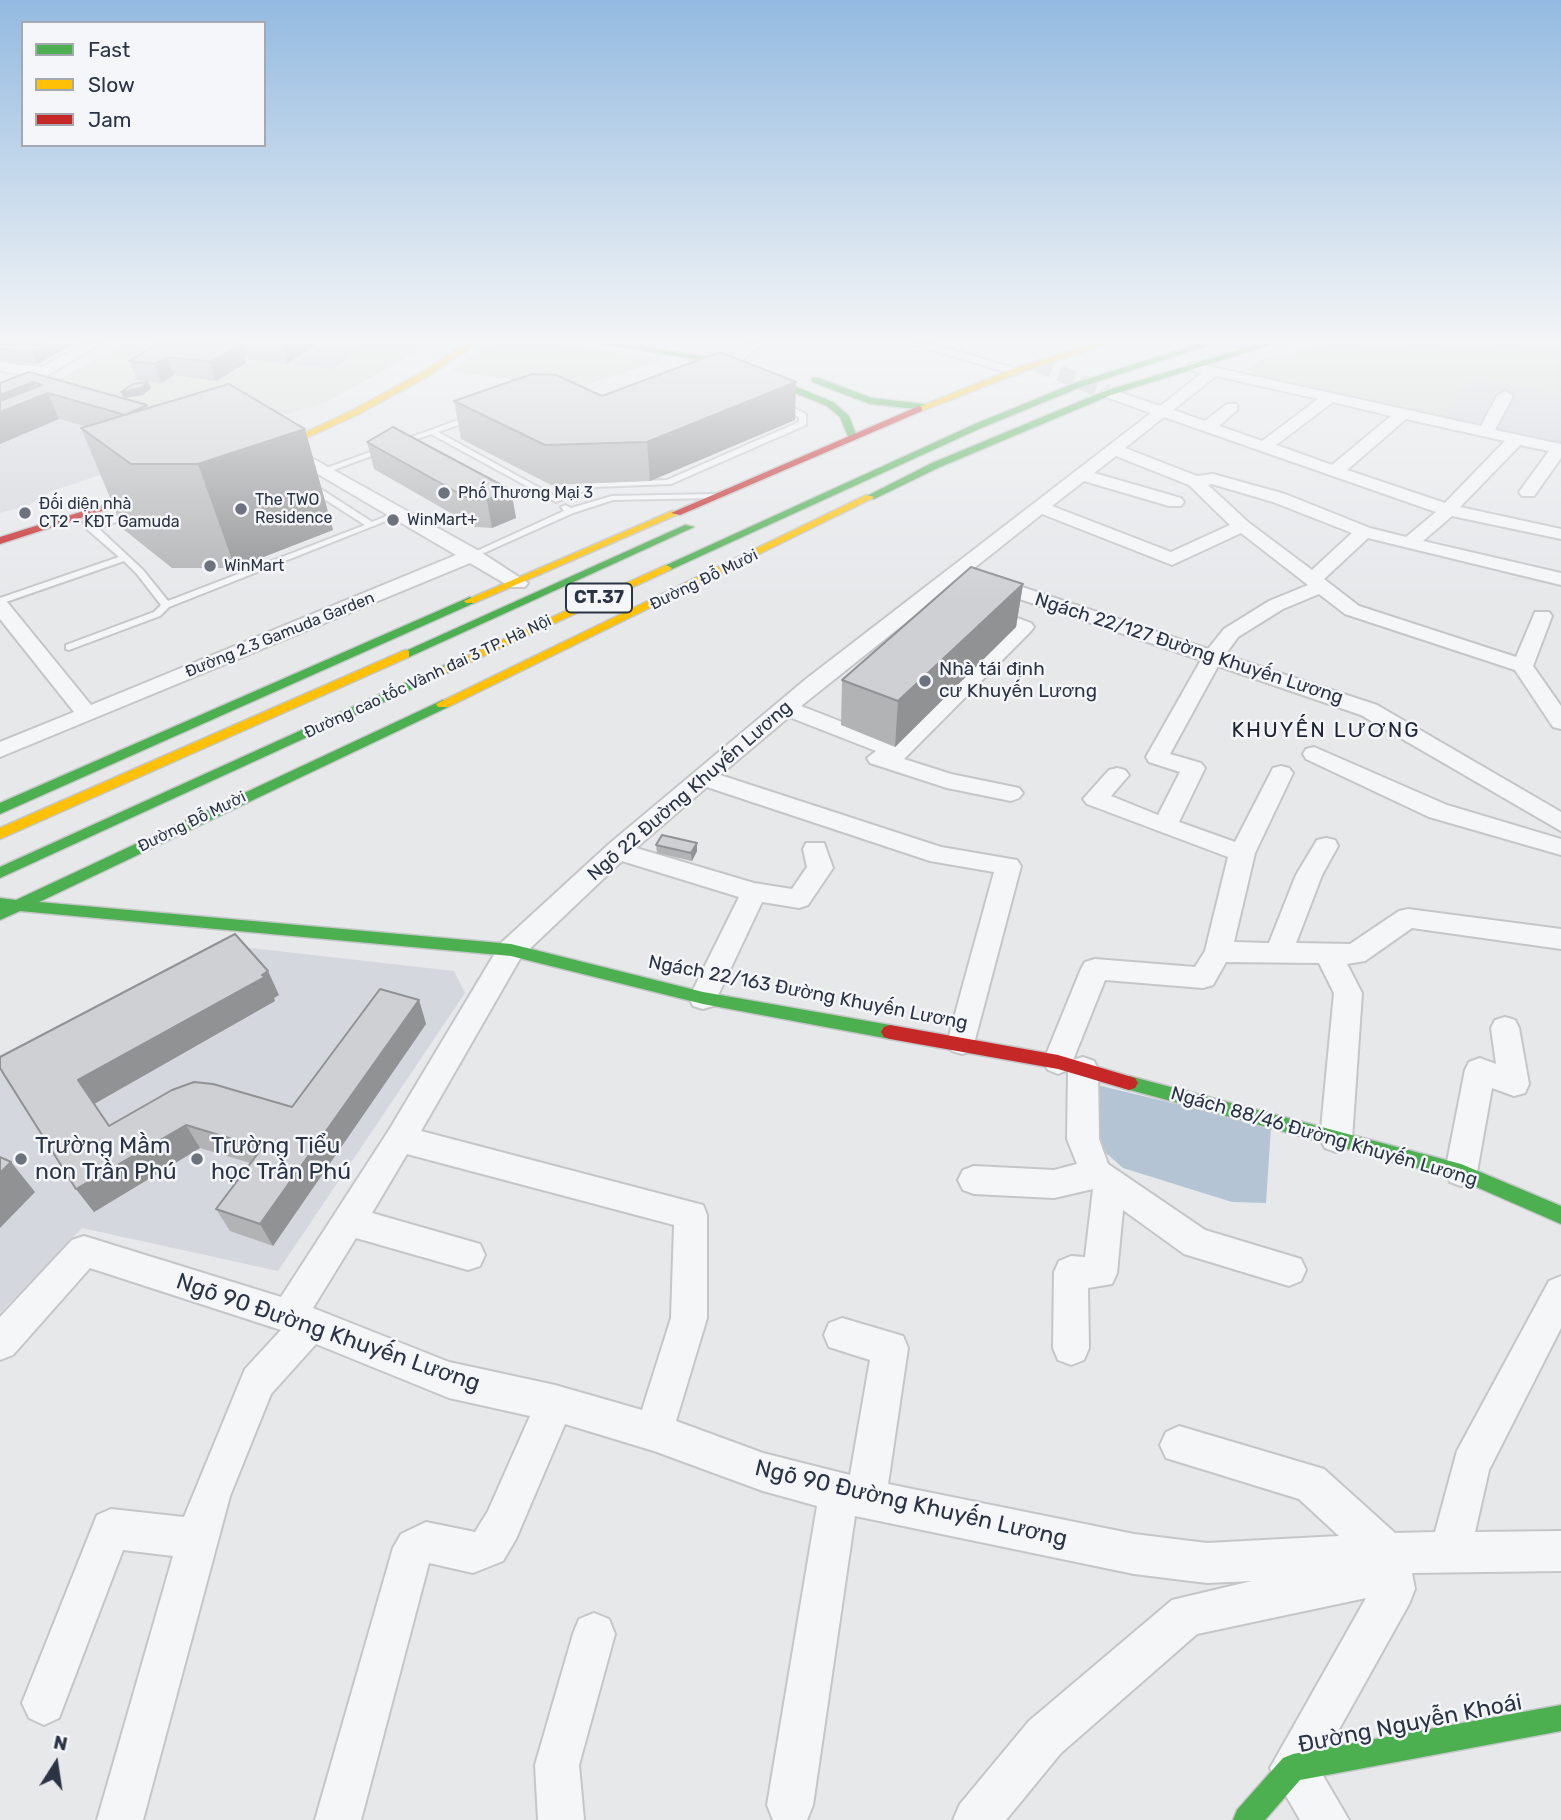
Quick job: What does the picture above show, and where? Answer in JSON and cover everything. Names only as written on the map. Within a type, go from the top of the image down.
[{"type":"main road","points":[[239,464],[300,429]]},
{"type":"main road","points":[[246,448],[276,443],[312,429]]},
{"type":"main road","points":[[849,429],[852,438]]},
{"type":"main road","points":[[0,809],[340,657],[873,429]]},
{"type":"main road","points":[[772,490],[914,429]]},
{"type":"main road","name":"Đường cao tốc Vành đai 3 TP. Hà Nội","points":[[0,873],[972,429]]},
{"type":"main road","name":"Đường Đỗ Mười","points":[[0,914],[653,605],[936,465],[1022,429]]},
{"type":"main road","points":[[0,527],[162,478]]},
{"type":"main road","points":[[0,541],[87,522],[177,486]]},
{"type":"main road","name":"Đường cao tốc Vành đai 3 TP. Hà Nội","points":[[0,834],[710,518]]},
{"type":"main road","name":"Ngách 22/163 Đường Khuyến Lương","points":[[0,904],[510,950],[703,998],[962,1043],[1070,1065]]},
{"type":"main road","name":"Ngách 88/46 Đường Khuyến Lương","points":[[1070,1065],[1461,1172],[1561,1214]]},
{"type":"main road","name":"Đường Nguyễn Khoái","points":[[1247,1820],[1293,1768],[1561,1718]]},
{"type":"street","name":"Ngõ 22 Đường Khuyến Lương","points":[[299,1320],[348,1222],[400,1139],[510,950],[618,850],[781,714],[1138,429]]},
{"type":"street","points":[[1217,429],[1448,510],[1561,534]]},
{"type":"street","points":[[1265,446],[1288,429]]},
{"type":"street","points":[[1335,471],[1384,429]]},
{"type":"street","points":[[1472,429],[1560,449],[1528,492]]},
{"type":"street","points":[[1410,543],[1448,510],[1516,439]]},
{"type":"street","points":[[276,443],[402,513],[518,583]]},
{"type":"street","points":[[1113,449],[1195,481],[1241,526],[1319,582],[1352,610],[1522,666],[1561,722]]},
{"type":"street","points":[[1080,474],[1175,502]]},
{"type":"street","points":[[1195,481],[1213,479],[1279,498],[1364,532],[1561,578]]},
{"type":"street","points":[[1039,507],[1172,559],[1241,526]]},
{"type":"street","points":[[1165,826],[1193,768],[1157,757],[1213,657],[1231,633],[1252,618],[1319,582],[1364,532]]},
{"type":"street","name":"Đường 2.3 Gamuda Garden","points":[[0,750],[472,555]]},
{"type":"street","name":"Ngách 22/127 Đường Khuyến Lương","points":[[956,572],[1369,710],[1561,823]]},
{"type":"street","points":[[781,714],[900,753],[1024,627],[930,593]]},
{"type":"street","points":[[0,603],[87,714]]},
{"type":"street","points":[[1522,666],[1542,616]]},
{"type":"street","points":[[781,714],[947,781],[1011,793]]},
{"type":"street","points":[[1314,754],[1438,811],[1561,847]]},
{"type":"street","points":[[1281,773],[1242,853],[1218,952],[1203,978],[1095,969],[1070,1065],[1083,1139],[1103,1178],[1196,1243],[1289,1270]]},
{"type":"street","points":[[1117,775],[1095,799],[1242,853]]},
{"type":"street","points":[[704,778],[939,855],[1008,866],[962,1043]]},
{"type":"street","points":[[1279,953],[1309,875],[1326,846]]},
{"type":"street","points":[[618,850],[656,865],[754,892],[799,899],[820,868],[815,849]]},
{"type":"street","points":[[703,998],[754,892]]},
{"type":"street","points":[[1218,952],[1355,954],[1408,918],[1561,939]]},
{"type":"street","points":[[1328,954],[1348,993],[1336,1139]]},
{"type":"street","points":[[1461,1172],[1480,1070],[1514,1084],[1505,1028]]},
{"type":"street","points":[[400,1139],[691,1215],[689,1318],[654,1433]]},
{"type":"street","points":[[974,1180],[1054,1184],[1103,1178]]},
{"type":"street","points":[[1071,1348],[1071,1272],[1100,1273],[1103,1178]]},
{"type":"street","points":[[348,1222],[468,1255]]},
{"type":"street","name":"Ngõ 90 Đường Khuyến Lương","points":[[0,1343],[84,1251],[299,1320],[449,1380],[555,1403],[654,1433],[763,1472],[853,1495],[1134,1554],[1207,1563],[1388,1553],[1561,1551]]},
{"type":"street","points":[[1451,1552],[1471,1465],[1561,1292]]},
{"type":"street","points":[[120,1820],[210,1496],[258,1382],[299,1320]]},
{"type":"street","points":[[790,1805],[853,1495],[890,1348],[842,1335]]},
{"type":"street","points":[[338,1820],[407,1562],[415,1548],[426,1542],[473,1553],[489,1547],[502,1525],[555,1403]]},
{"type":"street","points":[[1179,1445],[1310,1483],[1388,1553],[1394,1589],[1293,1768],[1326,1820]]},
{"type":"street","points":[[44,1703],[111,1529],[198,1539]]},
{"type":"street","points":[[976,1820],[1045,1737],[1187,1615],[1365,1578],[1388,1553]]},
{"type":"street","points":[[561,1820],[557,1765],[594,1634]]},
{"type":"lane","points":[[312,487],[332,473],[436,429]]},
{"type":"lane","points":[[556,500],[593,485],[668,482],[789,429]]},
{"type":"lane","points":[[430,431],[570,510]]},
{"type":"lane","points":[[444,439],[456,434]]},
{"type":"lane","points":[[302,481],[371,525]]},
{"type":"lane","points":[[472,555],[570,510],[612,498],[719,495]]},
{"type":"lane","points":[[87,522],[139,510]]},
{"type":"lane","points":[[69,646],[157,614],[166,605],[402,513]]},
{"type":"lane","points":[[87,522],[125,558],[166,605]]},
{"type":"lane","points":[[0,603],[125,558]]},
{"type":"shaded area","points":[[0,429],[136,429],[205,440],[52,491],[27,506],[0,513]]},
{"type":"shaded area","points":[[167,429],[241,429],[205,440]]},
{"type":"shaded area","points":[[1486,429],[1561,429],[1561,445]]},
{"type":"shaded area","name":"Trường Tiểu học Trần Phú","points":[[233,946],[454,971],[465,993],[278,1271],[82,1228],[0,1313],[0,1072]]},
{"type":"water","points":[[1093,1084],[1271,1127],[1266,1203],[1232,1202],[1123,1168],[1097,1145]]},
{"type":"building","points":[[82,429],[305,429],[198,464],[131,464]]},
{"type":"building","points":[[390,429],[397,429],[511,490],[487,500],[469,499],[367,442]]},
{"type":"building","points":[[512,429],[679,429],[647,442],[545,445]]},
{"type":"building","points":[[971,567],[1023,584],[898,701],[842,680]]},
{"type":"building","points":[[662,835],[697,843],[691,853],[656,845]]},
{"type":"building","points":[[235,934],[268,971],[262,975],[265,977],[78,1080],[109,1126],[172,1090],[194,1082],[213,1084],[292,1107],[380,989],[419,1000],[260,1224],[216,1209],[262,1148],[186,1125],[76,1189],[0,1068],[0,1057]]},
{"type":"building","points":[[0,1157],[11,1162],[0,1173]]},
{"type":"traffic: fast","points":[[849,429],[852,437]]},
{"type":"traffic: fast","points":[[666,568],[972,429]]},
{"type":"traffic: fast","points":[[870,497],[936,465],[1022,429]]},
{"type":"traffic: fast","points":[[405,654],[689,527]]},
{"type":"traffic: fast","points":[[0,809],[470,601]]},
{"type":"traffic: fast","points":[[0,873],[445,669]]},
{"type":"traffic: fast","points":[[0,914],[443,704]]},
{"type":"traffic: fast","points":[[0,904],[511,950],[703,998],[890,1032]]},
{"type":"traffic: fast","points":[[1129,1083],[1461,1172],[1561,1215]]},
{"type":"traffic: fast","points":[[1247,1820],[1293,1768],[1561,1718]]},
{"type":"traffic: slow","points":[[260,456],[319,429]]},
{"type":"traffic: slow","points":[[443,704],[870,497]]},
{"type":"traffic: slow","points":[[470,601],[676,513]]},
{"type":"traffic: slow","points":[[445,669],[666,568]]},
{"type":"traffic: slow","points":[[0,834],[405,654]]},
{"type":"traffic: jam","points":[[676,513],[872,429]]},
{"type":"traffic: jam","points":[[0,541],[159,491]]},
{"type":"traffic: jam","points":[[890,1032],[1058,1062],[1129,1083]]},
{"type":"place","name":"Phố Thương Mại 3","points":[[444,493]]},
{"type":"place","name":"The TWO Residence","points":[[241,509]]},
{"type":"place","name":"Đối diện nhà CT2 - KĐT Gamuda","points":[[25,513]]},
{"type":"place","name":"WinMart+","points":[[393,520]]},
{"type":"place","name":"WinMart","points":[[210,566]]},
{"type":"place","name":"Nhà tái định cư Khuyến Lương","points":[[925,681]]},
{"type":"place","name":"Trường Mầm non Trần Phú","points":[[21,1159]]},
{"type":"place","name":"Trường Tiểu học Trần Phú","points":[[197,1159]]},
{"type":"district","name":"KHUYẾN LƯƠNG","points":[[1326,731]]}]
